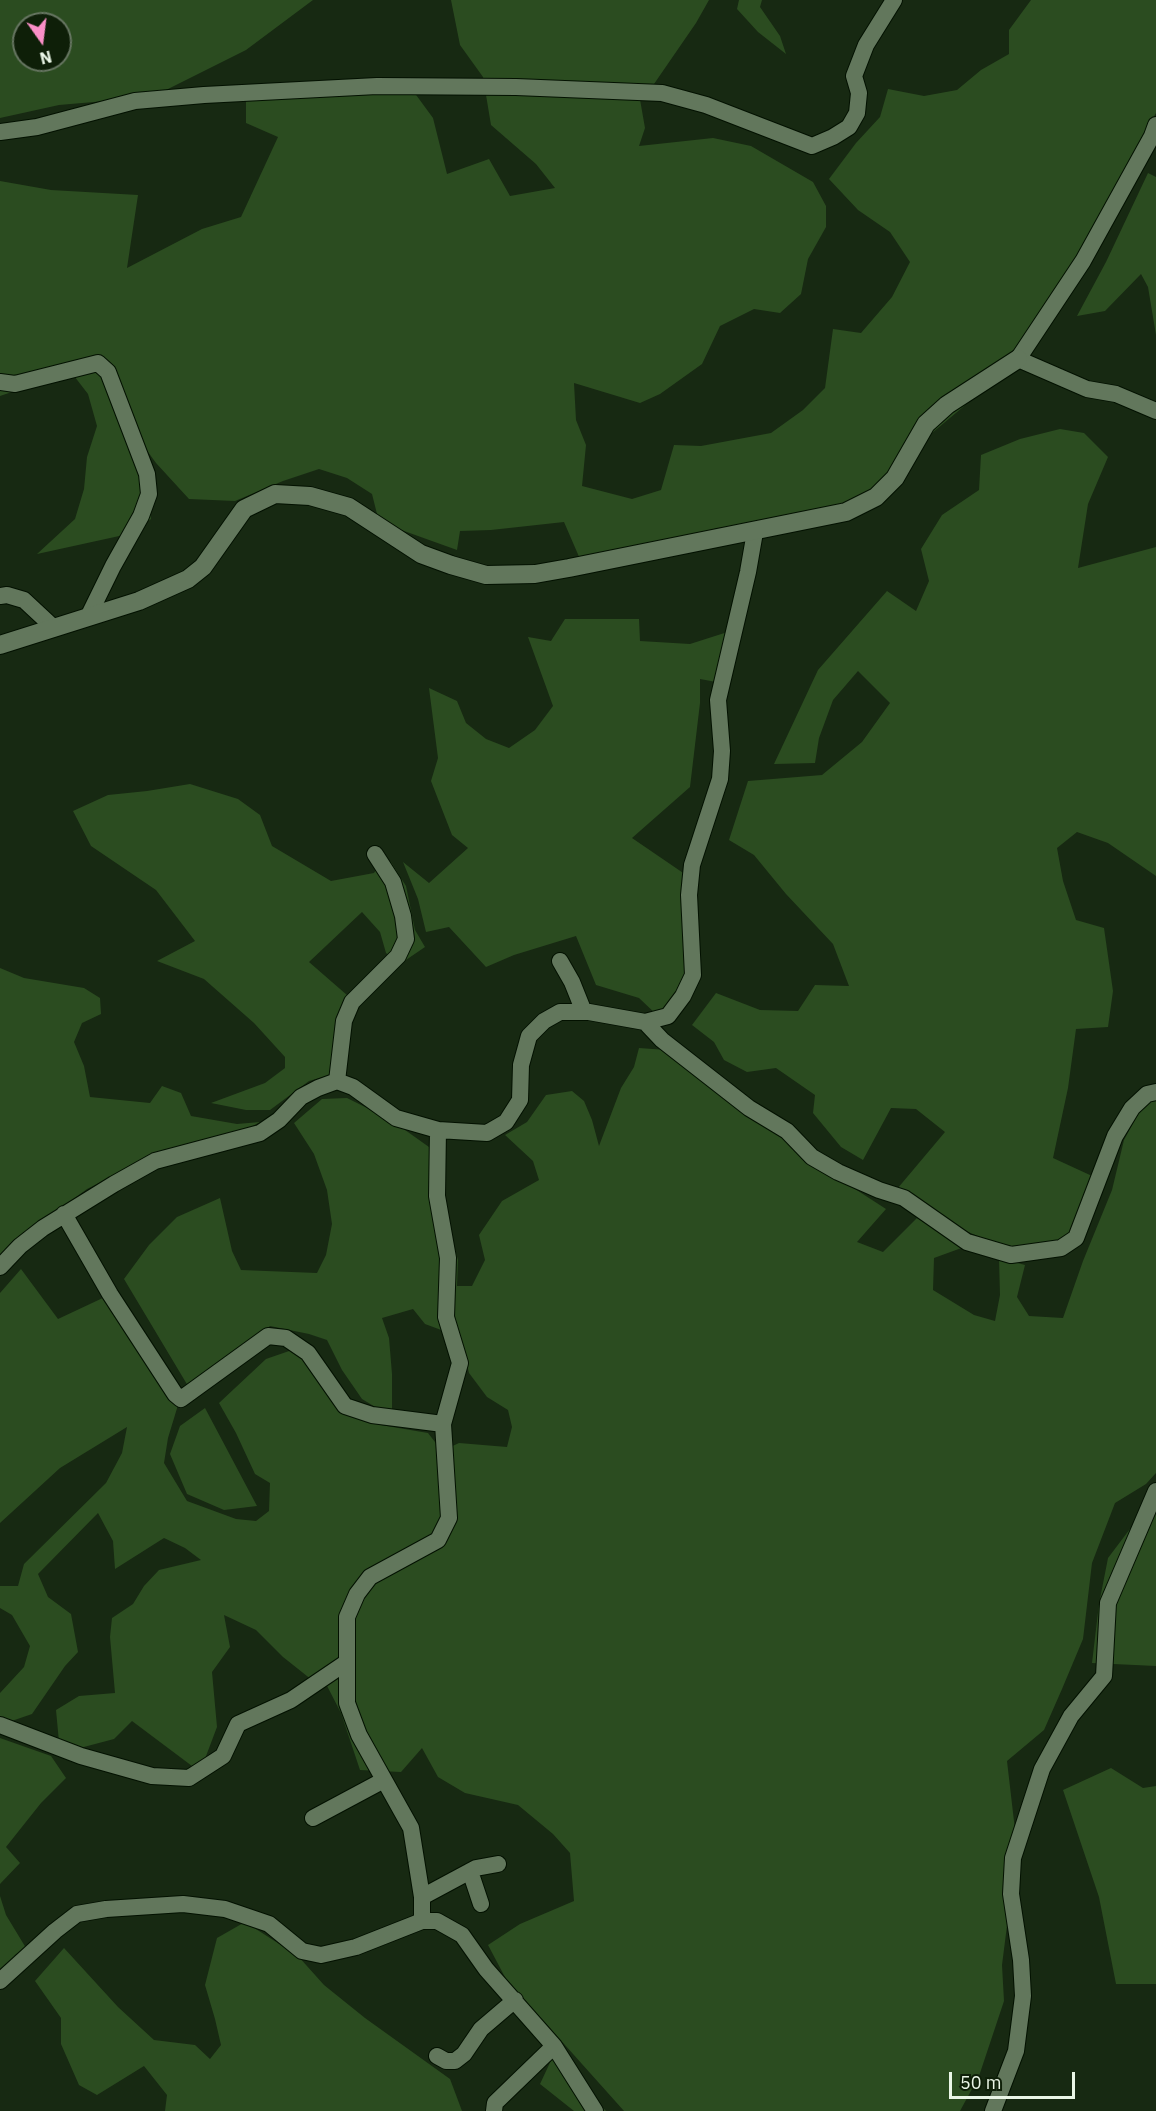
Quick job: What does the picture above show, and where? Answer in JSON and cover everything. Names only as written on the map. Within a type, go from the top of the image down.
[{"type":"street","points":[[0,132],[37,127],[135,101],[204,94],[378,86],[516,87],[662,93],[716,109],[812,146],[849,127],[857,113],[859,93],[854,76],[866,45],[894,0]]},
{"type":"street","points":[[0,645],[139,601],[188,579],[203,567],[244,509],[275,494],[310,496],[349,507],[421,554],[486,574],[535,574],[755,532],[846,512],[876,497],[895,478],[926,424],[947,405],[1018,359],[1083,261],[1156,125]]},
{"type":"street","points":[[1018,359],[1087,389],[1116,394],[1156,411]]},
{"type":"street","points":[[0,382],[15,384],[98,363],[108,372],[147,474],[149,494],[141,516],[88,617]]},
{"type":"street","points":[[0,1267],[20,1246],[64,1214],[155,1161],[260,1133],[279,1120],[301,1097],[318,1088],[337,1082],[353,1087],[396,1118],[438,1130],[487,1133],[506,1122],[520,1100],[521,1065],[529,1036],[544,1021],[561,1012],[584,1012],[645,1022],[668,1016],[683,996],[693,975],[689,895],[692,865],[720,779],[722,751],[718,700],[755,532]]},
{"type":"street","points":[[0,596],[7,595],[24,600],[53,627]]},
{"type":"street","points":[[337,1082],[344,1021],[352,1002],[398,956],[406,939],[403,916],[393,882],[375,854]]},
{"type":"street","points":[[560,961],[572,982],[584,1012]]},
{"type":"street","points":[[645,1022],[662,1040],[749,1108],[788,1131],[812,1157],[848,1177],[904,1198],[967,1242],[1011,1255],[1061,1248],[1076,1238],[1115,1136],[1132,1108],[1147,1095],[1156,1092]]},
{"type":"street","points":[[422,1921],[422,1897],[411,1828],[359,1735],[347,1703],[347,1617],[357,1594],[370,1577],[438,1540],[449,1518],[443,1424],[460,1363],[446,1317],[448,1258],[437,1196],[438,1130]]},
{"type":"street","points":[[64,1214],[110,1294],[175,1394],[181,1399],[268,1336],[286,1338],[308,1353],[345,1406],[372,1415],[443,1424]]},
{"type":"street","points":[[993,2111],[1016,2051],[1023,1996],[1021,1960],[1011,1894],[1013,1858],[1042,1769],[1071,1716],[1104,1676],[1108,1603],[1156,1491]]},
{"type":"street","points":[[0,1725],[81,1756],[152,1776],[189,1778],[223,1756],[238,1724],[291,1700],[347,1662]]},
{"type":"street","points":[[313,1818],[384,1779]]},
{"type":"street","points":[[422,1897],[470,1871],[498,1864]]},
{"type":"street","points":[[470,1871],[482,1904]]},
{"type":"street","points":[[0,1981],[77,1914],[106,1909],[183,1904],[225,1909],[269,1924],[302,1950],[321,1955],[356,1947],[422,1921],[437,1921],[462,1935],[486,1969],[554,2046],[595,2111]]},
{"type":"street","points":[[437,2056],[446,2061],[455,2061],[464,2054],[481,2029],[515,2000]]},
{"type":"street","points":[[494,2111],[495,2103],[554,2046]]},
{"type":"green space","points":[[0,0],[313,0],[246,50],[152,97],[59,105],[0,118]]},
{"type":"green space","points":[[451,0],[709,0],[654,84],[638,88],[645,128],[639,146],[713,138],[751,146],[813,182],[826,206],[826,227],[808,259],[801,294],[780,313],[754,309],[720,326],[702,364],[660,394],[640,403],[574,383],[576,420],[586,445],[582,486],[632,499],[661,490],[674,445],[701,446],[771,433],[803,410],[825,388],[833,329],[861,333],[892,297],[910,262],[890,232],[858,210],[829,179],[856,143],[880,117],[888,89],[924,96],[957,90],[981,70],[1009,54],[1009,30],[1031,0],[1156,0],[1156,113],[1054,298],[994,381],[901,459],[869,499],[783,526],[716,528],[677,550],[580,559],[564,522],[460,531],[457,550],[379,522],[372,494],[347,478],[319,469],[235,501],[189,499],[156,463],[140,441],[151,519],[133,533],[37,554],[75,519],[84,489],[87,457],[97,426],[88,394],[71,372],[0,396],[0,181],[51,190],[138,195],[127,268],[202,229],[241,217],[278,137],[246,123],[246,100],[411,88],[433,118],[447,174],[489,159],[510,196],[555,188],[536,164],[491,125],[483,77],[460,45]]},
{"type":"green space","points":[[739,0],[762,0],[760,7],[780,36],[786,54],[758,32],[737,9]]},
{"type":"green space","points":[[1148,173],[1156,177],[1156,335],[1148,287],[1141,274],[1105,311],[1077,316],[1106,262]]},
{"type":"green space","points":[[1060,429],[1084,433],[1108,457],[1088,504],[1078,568],[1156,547],[1156,876],[1108,843],[1077,832],[1057,848],[1063,881],[1076,920],[1104,928],[1113,991],[1108,1027],[1076,1029],[1068,1088],[1053,1158],[1103,1181],[1084,1225],[1042,1252],[997,1244],[939,1220],[892,1195],[945,1132],[916,1109],[891,1108],[863,1160],[841,1147],[813,1113],[815,1095],[776,1068],[747,1072],[724,1060],[714,1042],[692,1025],[716,993],[760,1010],[798,1011],[815,985],[849,986],[833,944],[786,894],[754,855],[729,840],[748,781],[822,775],[862,742],[890,703],[858,671],[833,700],[819,738],[815,763],[774,764],[818,670],[887,591],[916,611],[929,581],[921,549],[942,515],[979,490],[981,455],[1020,439]]},
{"type":"green space","points":[[565,619],[639,619],[640,641],[690,644],[737,629],[727,684],[700,679],[700,703],[690,787],[632,838],[692,879],[696,982],[658,1016],[639,998],[596,985],[576,936],[514,955],[486,967],[449,927],[426,932],[418,899],[403,862],[429,883],[468,848],[452,835],[431,781],[438,758],[429,688],[457,701],[466,723],[486,739],[509,748],[535,730],[553,706],[528,637],[551,641]]},
{"type":"green space","points":[[190,784],[238,799],[260,815],[272,846],[331,881],[374,873],[384,857],[391,862],[406,886],[415,930],[425,947],[400,964],[386,953],[380,932],[362,912],[309,962],[355,1002],[330,1075],[309,1081],[270,1110],[246,1110],[211,1103],[265,1083],[285,1068],[285,1057],[254,1023],[204,979],[157,961],[195,941],[156,890],[91,846],[73,811],[108,795]]},
{"type":"green space","points":[[0,968],[24,978],[84,988],[100,998],[101,1014],[82,1023],[74,1042],[84,1066],[90,1097],[150,1103],[162,1086],[181,1093],[191,1116],[237,1124],[260,1122],[224,1142],[157,1154],[87,1189],[11,1245],[0,1263]]},
{"type":"green space","points":[[639,1048],[680,1051],[852,1187],[886,1209],[857,1242],[883,1252],[917,1218],[967,1246],[934,1258],[933,1290],[974,1315],[995,1321],[1000,1295],[999,1258],[1025,1265],[1017,1297],[1029,1316],[1063,1318],[1112,1190],[1124,1140],[1144,1103],[1156,1095],[1156,1473],[1146,1484],[1115,1503],[1092,1563],[1083,1639],[1044,1730],[1007,1761],[1017,1847],[1002,1965],[1004,2001],[979,2076],[960,2111],[624,2111],[506,1979],[488,1945],[520,1924],[574,1901],[570,1853],[553,1834],[518,1805],[465,1793],[438,1777],[422,1748],[401,1772],[360,1770],[341,1713],[324,1680],[312,1680],[283,1657],[256,1630],[224,1615],[230,1647],[212,1672],[217,1727],[200,1772],[132,1721],[114,1739],[80,1748],[59,1742],[56,1710],[79,1696],[115,1693],[110,1637],[112,1618],[133,1604],[144,1586],[159,1570],[201,1560],[185,1548],[164,1538],[115,1569],[113,1541],[98,1513],[38,1574],[48,1597],[71,1614],[78,1652],[65,1666],[32,1714],[3,1724],[0,1720],[0,1693],[24,1667],[30,1646],[12,1615],[0,1608],[0,1586],[18,1586],[24,1564],[106,1483],[122,1453],[127,1427],[60,1468],[0,1523],[0,1293],[21,1269],[58,1319],[107,1296],[178,1405],[168,1438],[164,1463],[187,1501],[236,1519],[256,1521],[269,1511],[270,1483],[255,1474],[219,1403],[266,1359],[292,1350],[316,1366],[347,1405],[381,1425],[428,1433],[442,1451],[459,1443],[507,1447],[512,1427],[508,1410],[487,1397],[469,1373],[460,1337],[425,1324],[413,1309],[382,1318],[389,1338],[392,1417],[362,1399],[342,1370],[327,1340],[270,1326],[191,1391],[124,1279],[149,1245],[177,1217],[220,1198],[232,1251],[241,1270],[317,1273],[326,1255],[332,1224],[327,1190],[314,1154],[294,1123],[322,1099],[347,1098],[391,1120],[429,1147],[436,1163],[445,1214],[458,1260],[457,1286],[472,1286],[485,1260],[479,1235],[502,1201],[539,1180],[533,1161],[505,1135],[527,1122],[546,1095],[572,1091],[584,1101],[599,1146],[621,1088],[634,1067]]},
{"type":"green space","points":[[205,1408],[257,1506],[224,1510],[187,1494],[170,1454],[180,1426]]},
{"type":"green space","points":[[1156,1502],[1156,1666],[1092,1663],[1099,1604],[1108,1558],[1139,1517]]},
{"type":"green space","points":[[0,1738],[51,1756],[66,1778],[41,1803],[6,1847],[20,1863],[0,1884]]},
{"type":"green space","points":[[1111,1768],[1143,1788],[1156,1786],[1156,1984],[1116,1984],[1099,1897],[1063,1790]]},
{"type":"green space","points":[[0,1896],[6,1915],[26,1948],[15,1955],[0,1983]]},
{"type":"green space","points":[[245,1922],[298,1956],[324,1985],[365,2018],[450,2079],[462,2111],[165,2111],[167,2095],[144,2066],[97,2095],[79,2085],[61,2044],[61,2018],[35,1981],[64,1948],[118,2007],[154,2040],[195,2045],[210,2059],[221,2045],[205,1985],[217,1938]]},
{"type":"green space","points":[[554,2054],[606,2111],[574,2111],[540,2084]]}]
